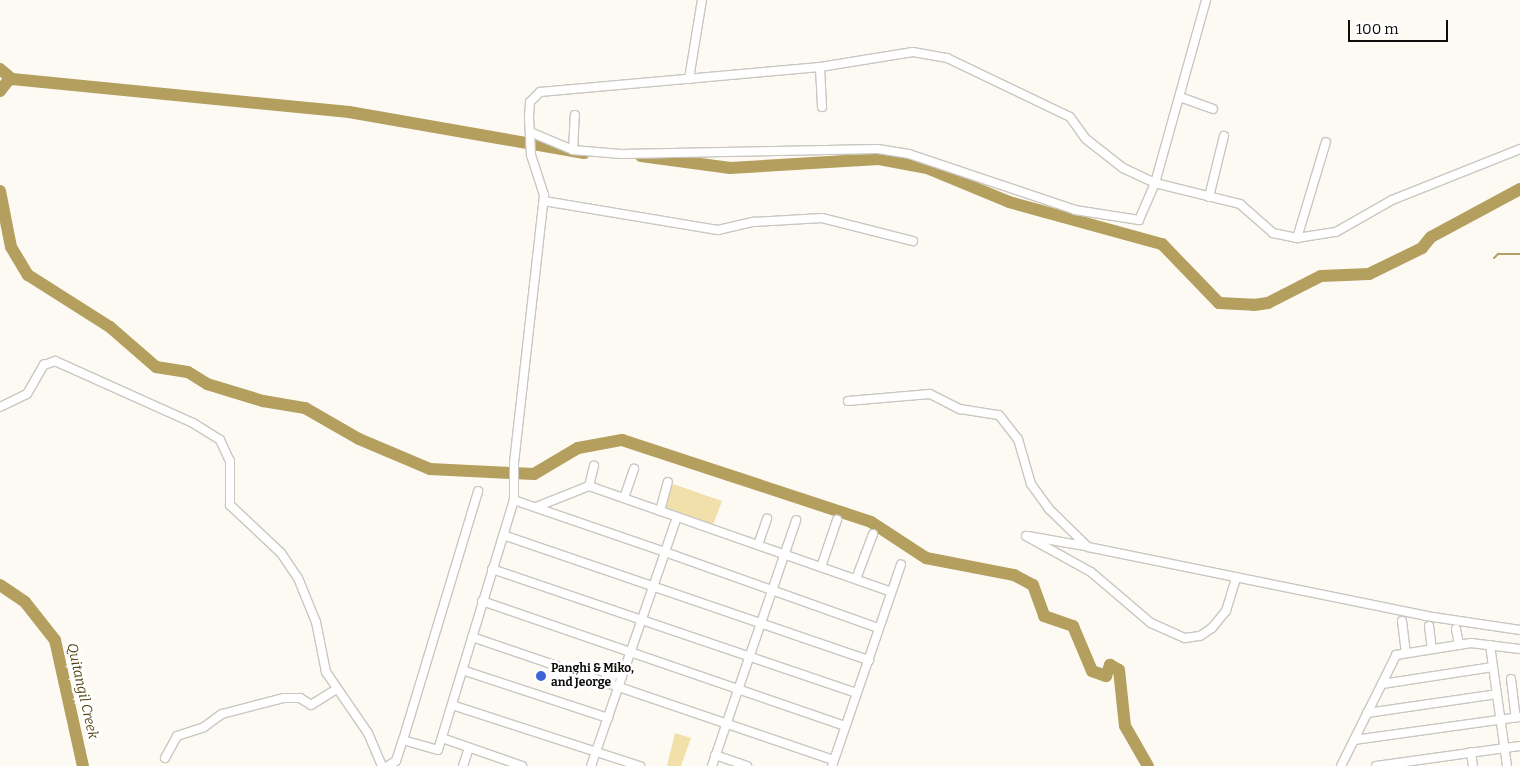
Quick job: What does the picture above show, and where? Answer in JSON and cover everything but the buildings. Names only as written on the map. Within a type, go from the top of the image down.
[{"type":"street","points":[[689,79],[702,0]]},
{"type":"street","points":[[530,134],[572,150],[621,154],[878,149],[908,154],[1075,210],[1134,221],[1142,217],[1155,183],[1206,0]]},
{"type":"street","points":[[403,740],[433,751],[438,750],[514,500],[513,470],[544,202],[532,155],[530,134],[530,102],[540,92],[820,67],[913,52],[948,58],[1070,117],[1104,154],[1155,183],[1240,204],[1273,233],[1297,238],[1336,232],[1401,196],[1520,149]]},
{"type":"street","points":[[820,67],[822,107]]},
{"type":"street","points":[[1180,97],[1213,109]]},
{"type":"street","points":[[572,150],[575,114]]},
{"type":"street","points":[[1208,197],[1224,136]]},
{"type":"street","points":[[1297,238],[1326,142]]},
{"type":"street","points":[[544,202],[718,230],[754,222],[822,218],[913,241]]},
{"type":"street","points":[[0,407],[27,394],[44,365],[55,361],[211,432],[226,449],[230,461],[230,505],[281,552],[298,578],[336,690],[368,733],[382,766]]},
{"type":"street","points":[[848,402],[930,394],[960,409],[999,415],[1018,439],[1031,484],[1049,509],[1088,547]]},
{"type":"street","points":[[589,486],[594,466]]},
{"type":"street","points":[[624,498],[634,469]]},
{"type":"street","points":[[660,511],[668,482]]},
{"type":"street","points":[[536,507],[589,486],[891,592]]},
{"type":"street","points":[[388,766],[396,761],[403,740],[478,491]]},
{"type":"street","points":[[514,500],[879,628]]},
{"type":"street","points":[[592,766],[677,517]]},
{"type":"street","points":[[758,545],[766,519]]},
{"type":"street","points":[[712,766],[796,520]]},
{"type":"street","points":[[821,567],[837,520]]},
{"type":"street","points":[[856,579],[872,534]]},
{"type":"street","points":[[503,535],[869,660]]},
{"type":"street","points":[[1236,578],[1226,611],[1212,628],[1200,636],[1184,638],[1151,624],[1090,572],[1026,536],[1236,578],[1520,630]]},
{"type":"street","points":[[472,637],[727,722],[833,763],[900,564]]},
{"type":"street","points":[[492,570],[858,693]]},
{"type":"street","points":[[482,601],[845,726]]},
{"type":"street","points":[[1402,621],[1406,653]]},
{"type":"street","points":[[1429,626],[1432,649]]},
{"type":"street","points":[[1456,629],[1459,645]]},
{"type":"street","points":[[1341,766],[1396,655],[1459,645],[1490,645],[1520,649]]},
{"type":"street","points":[[1490,645],[1507,766]]},
{"type":"street","points":[[1382,684],[1493,667]]},
{"type":"street","points":[[462,670],[608,718]]},
{"type":"street","points":[[1354,740],[1518,717],[1511,679]]},
{"type":"street","points":[[165,758],[177,736],[204,727],[222,714],[284,698],[300,698],[311,705],[336,690]]},
{"type":"street","points":[[1367,713],[1497,694]]},
{"type":"street","points":[[452,705],[640,766]]},
{"type":"street","points":[[442,738],[522,766]]},
{"type":"street","points":[[1376,766],[1520,746]]},
{"type":"street","points":[[463,766],[469,748]]},
{"type":"street","points":[[1471,752],[1473,766]]},
{"type":"street","points":[[715,755],[746,766]]},
{"type":"shaded area","points":[[673,484],[722,501],[713,525],[664,508]]},
{"type":"shaded area","points":[[675,733],[691,738],[681,766],[667,766]]},
{"type":"waterway","points":[[0,69],[12,79],[349,112],[584,153]]},
{"type":"waterway","points":[[0,91],[10,78]]},
{"type":"waterway","points":[[641,156],[730,168],[879,159],[927,168],[1009,202],[1162,244],[1219,303],[1254,305],[1268,303],[1321,276],[1369,274],[1422,248],[1431,237],[1520,189]]},
{"type":"waterway","points":[[0,191],[11,247],[28,275],[110,327],[156,367],[188,372],[207,384],[263,401],[305,408],[359,439],[430,469],[534,474],[578,448],[622,440],[871,522],[926,558],[1014,575],[1033,585],[1044,616],[1073,626],[1092,671],[1106,676],[1110,665],[1119,670],[1125,726],[1148,766]]},
{"type":"waterway","points":[[1494,258],[1498,254],[1520,254]]},
{"type":"waterway","name":"Quitangil Creek","points":[[0,585],[25,602],[55,640],[83,766]]},
{"type":"place","name":"Panghi & Miko, and Jeorge","points":[[541,676]]}]
